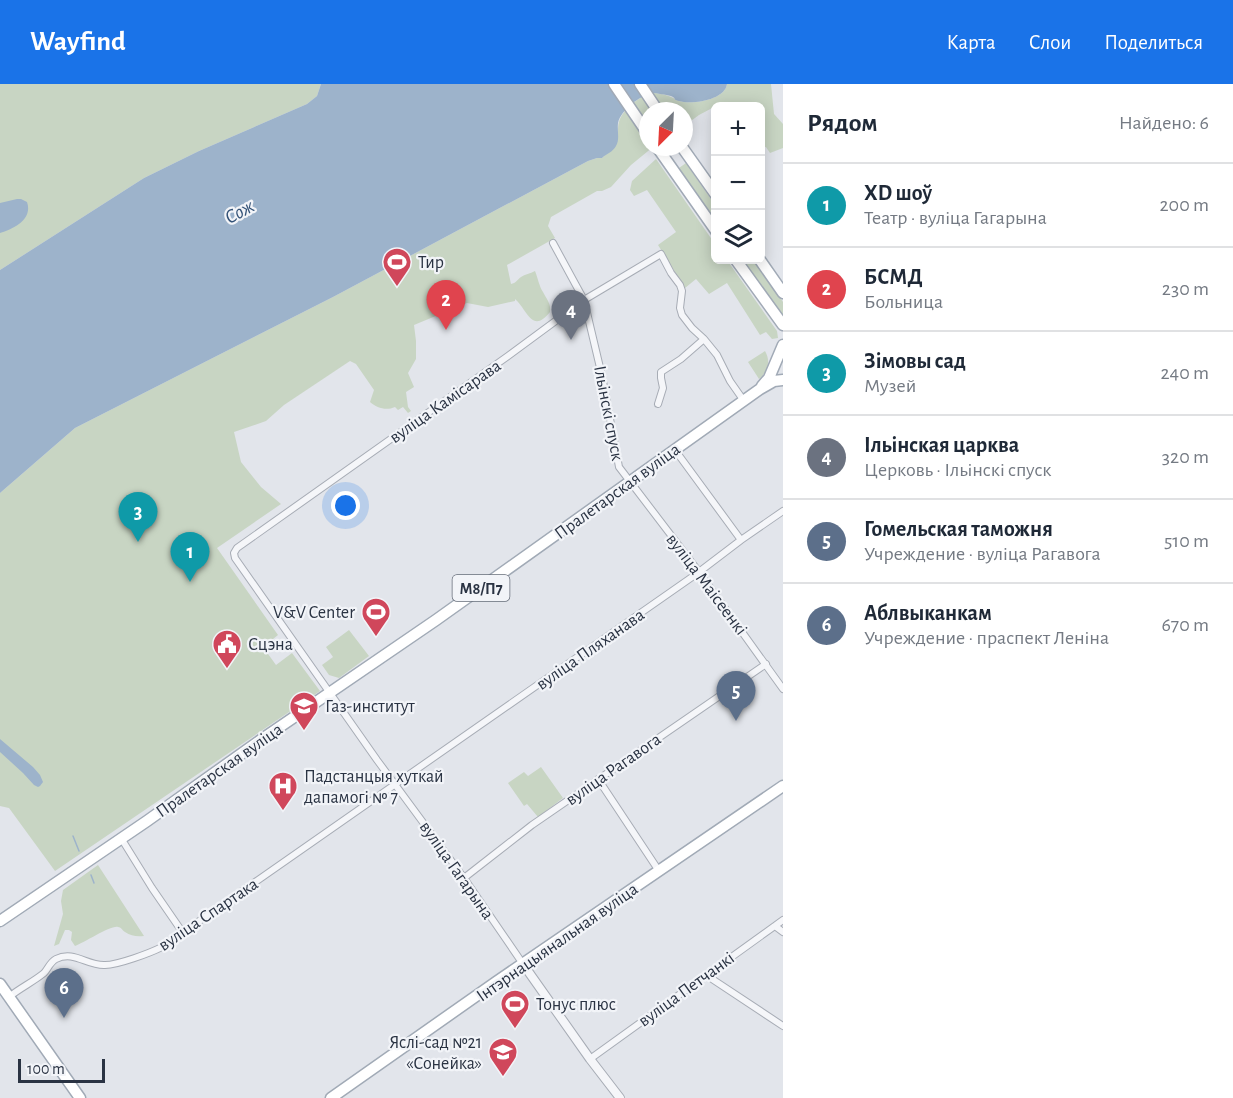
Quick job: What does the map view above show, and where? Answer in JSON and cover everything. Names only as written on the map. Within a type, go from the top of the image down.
[{"type":"main road","points":[[614,84],[639,121]]},
{"type":"main road","points":[[640,84],[652,102]]},
{"type":"main road","points":[[663,156],[711,224]]},
{"type":"main road","points":[[689,156],[711,188]]},
{"type":"main road","points":[[739,264],[782,325]]},
{"type":"main road","points":[[763,264],[783,293]]},
{"type":"main road","name":"Пралетарская вуліца","points":[[765,387],[782,347]]},
{"type":"main road","name":"М8/П7","points":[[782,347],[778,362],[783,373]]},
{"type":"main road","name":"Пралетарская вуліца","points":[[0,921],[436,620],[744,400],[774,381],[783,382]]},
{"type":"main road","name":"Інтэрнацыянальная вуліца","points":[[331,1098],[783,786]]},
{"type":"main road","points":[[4,990],[80,1098]]},
{"type":"street","name":"Ільінскі спуск","points":[[553,243],[584,300],[602,376],[617,461],[629,481]]},
{"type":"street","name":"вуліца Камісарава","points":[[234,553],[237,548],[584,300],[661,254],[680,285],[682,315],[704,339]]},
{"type":"street","points":[[658,404],[663,388],[661,372],[704,339],[717,355],[730,381],[744,400]]},
{"type":"street","points":[[675,450],[741,540]]},
{"type":"street","name":"вуліца Маісеенкі","points":[[629,481],[699,572],[783,688]]},
{"type":"street","name":"вуліца Пляханава","points":[[396,785],[783,511]]},
{"type":"street","name":"вуліца Гагарына","points":[[234,553],[235,558],[620,1098]]},
{"type":"street","name":"вуліца Рагавога","points":[[464,878],[532,825],[766,664]]},
{"type":"street","points":[[598,779],[659,872]]},
{"type":"street","name":"вуліца Спартака","points":[[4,990],[46,972],[52,961],[56,959],[72,956],[107,966],[149,954],[183,933],[396,785]]},
{"type":"street","points":[[121,838],[183,933]]},
{"type":"street","name":"вуліца Петчанкі","points":[[590,1059],[783,921]]},
{"type":"street","points":[[775,926],[783,932]]},
{"type":"street","points":[[706,975],[783,1026]]},
{"type":"green space","points":[[0,84],[321,84],[317,96],[307,104],[199,151],[144,178],[0,270]]},
{"type":"green space","points":[[727,84],[771,84],[774,114],[783,124],[783,148],[770,153],[765,147],[765,102],[711,102],[711,109],[693,119],[693,102],[707,100],[725,89]]},
{"type":"green space","points":[[655,93],[685,102],[639,102],[639,156],[642,156],[611,187],[597,191],[551,217],[548,226],[555,238],[507,265],[511,284],[535,271],[550,306],[550,312],[544,318],[534,321],[515,299],[515,301],[488,307],[467,303],[414,325],[416,359],[408,373],[414,387],[406,392],[408,407],[411,411],[408,413],[403,407],[398,410],[395,407],[385,409],[370,402],[374,390],[356,364],[350,361],[284,405],[266,421],[234,432],[241,462],[261,487],[281,504],[217,548],[278,635],[263,647],[276,665],[292,653],[320,691],[55,871],[9,808],[0,806],[0,493],[75,428],[333,297],[588,161],[602,158],[617,141],[618,124],[621,117],[632,104],[648,94]]},
{"type":"green space","points":[[656,159],[711,238],[711,264],[730,264],[777,331],[778,338],[772,339],[766,332],[760,335],[727,283],[709,294],[696,279],[685,288],[658,245],[676,232],[647,190],[634,196],[630,190],[632,181]]},
{"type":"green space","points":[[686,163],[711,199],[711,215],[679,168]]},
{"type":"green space","points":[[745,264],[757,264],[783,302],[783,318]]},
{"type":"green space","points":[[765,351],[768,366],[759,379],[748,362]]},
{"type":"green space","points":[[349,630],[369,656],[339,678],[329,675],[322,665],[333,657],[326,647]]},
{"type":"green space","points":[[541,767],[563,798],[538,817],[527,804],[524,806],[508,783],[524,772],[528,776]]},
{"type":"green space","points":[[98,865],[144,936],[132,935],[120,927],[115,927],[75,946],[71,940],[72,932],[65,930],[59,944],[54,946],[63,914],[61,901],[63,890]]},
{"type":"water","name":"Сож","points":[[321,84],[727,84],[720,94],[699,102],[675,100],[671,96],[654,93],[642,97],[623,113],[618,123],[616,146],[602,158],[588,161],[333,297],[75,428],[0,493],[0,270],[144,178],[199,151],[307,104],[317,96]]},
{"type":"water","points":[[17,199],[27,202],[25,218],[11,229],[0,233],[0,203]]},
{"type":"water","points":[[0,739],[40,775],[43,782],[40,786],[34,785],[0,752]]},
{"type":"waterway","points":[[73,836],[79,851]]},
{"type":"waterway","points":[[91,875],[94,883]]},
{"type":"place","name":"Тир","points":[[397,288]]},
{"type":"place","name":"БСМД","points":[[446,330]]},
{"type":"place","name":"Ільінская царква","points":[[571,340]]},
{"type":"place","name":"Зімовы сад","points":[[138,542]]},
{"type":"place","name":"XD шоў","points":[[190,582]]},
{"type":"place","name":"V&V Center","points":[[376,638]]},
{"type":"place","name":"Сцэна","points":[[227,670]]},
{"type":"place","name":"Гомельская таможня","points":[[736,721]]},
{"type":"place","name":"Газ-институт","points":[[304,732]]},
{"type":"place","name":"Падстанцыя хуткай дапамогі № 7","points":[[283,812]]},
{"type":"place","name":"Аблвыканкам","points":[[64,1018]]},
{"type":"place","name":"Тонус плюс","points":[[515,1030]]},
{"type":"place","name":"Яслі-сад №21 «Сонейка»","points":[[503,1078]]}]
